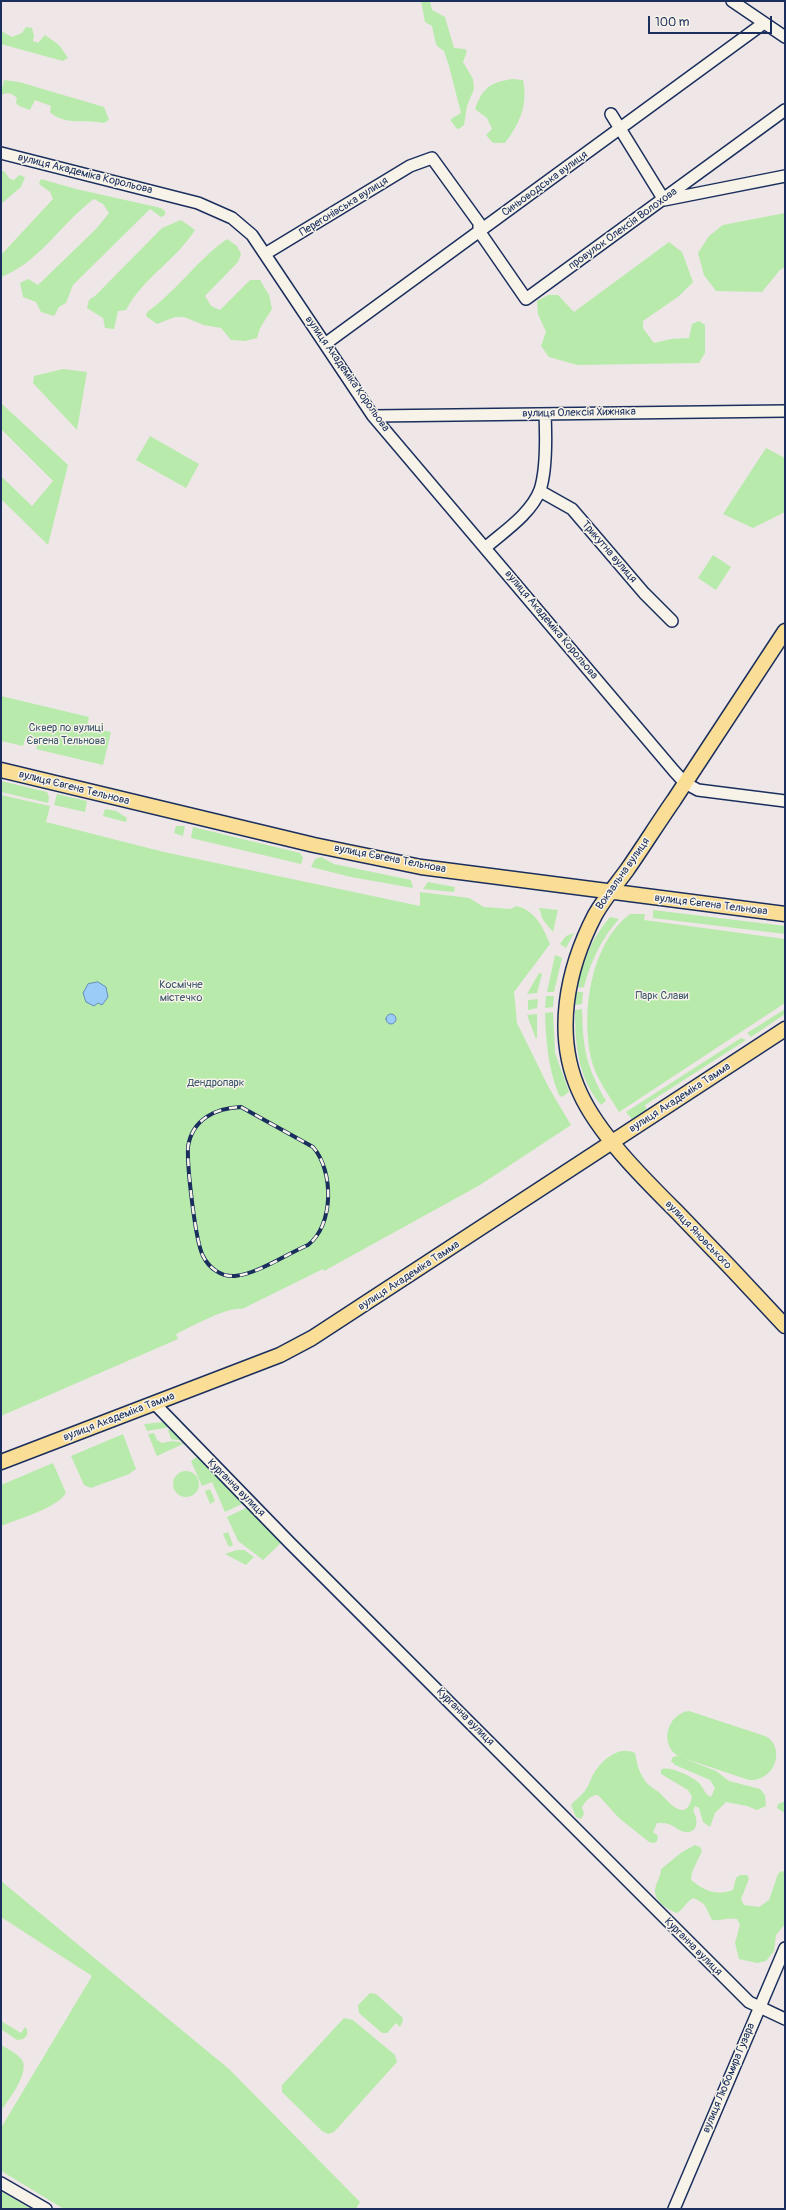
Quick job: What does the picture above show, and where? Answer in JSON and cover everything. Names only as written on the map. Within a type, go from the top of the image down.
[{"type":"main road","name":"Вокзальна вулиця","points":[[613,1141],[580,1094],[569,1055],[565,1026],[566,999],[579,952],[596,913],[685,783],[785,631]]},
{"type":"main road","name":"вулиця Євгена Тельнова","points":[[1,770],[314,845],[402,863],[785,914]]},
{"type":"main road","name":"вулиця Академіка Тамма","points":[[1,1462],[280,1355],[312,1338],[454,1247],[785,1029]]},
{"type":"main road","name":"вулиця Яновського","points":[[613,1141],[629,1162],[785,1326]]},
{"type":"street","points":[[732,1],[785,37]]},
{"type":"street","name":"Синьоводська вулиця","points":[[325,344],[764,23]]},
{"type":"street","name":"провулок Олексія Волохова","points":[[479,232],[526,299],[664,200],[785,110]]},
{"type":"street","points":[[611,114],[664,200],[785,176]]},
{"type":"street","name":"вулиця Академіка Корольова","points":[[1,153],[209,206],[242,225],[265,254],[373,416],[685,783]]},
{"type":"street","name":"Перегонівська вулиця","points":[[265,254],[410,166],[432,158],[479,223],[479,232]]},
{"type":"street","name":"вулиця Олексія Хижняка","points":[[373,416],[785,411]]},
{"type":"street","points":[[485,548],[522,515],[540,491],[546,447],[546,414]]},
{"type":"street","name":"Трикутна вулиця","points":[[540,491],[572,510],[644,593],[672,621]]},
{"type":"street","points":[[685,783],[698,790],[785,801]]},
{"type":"street","name":"Курганна вулиця","points":[[154,1403],[319,1572],[626,1877],[668,1923],[749,2002],[785,2019]]},
{"type":"street","name":"вулиця Любомира Гузара","points":[[674,2209],[785,1948]]},
{"type":"street","points":[[1,2183],[46,2209]]},
{"type":"green space","points":[[421,1],[430,1],[432,10],[445,17],[454,48],[465,49],[467,51],[463,62],[473,79],[474,89],[467,106],[464,125],[459,129],[456,128],[451,121],[451,119],[461,113],[449,66],[444,51],[437,46],[432,26],[425,22]]},
{"type":"green space","points":[[26,27],[32,28],[34,36],[33,41],[38,43],[45,35],[59,45],[68,58],[63,61],[1,44],[1,31],[12,37],[22,33]]},
{"type":"green space","points":[[512,79],[523,80],[524,98],[522,113],[519,121],[505,143],[493,143],[486,135],[492,129],[487,118],[475,109],[481,96],[488,87],[498,82]]},
{"type":"green space","points":[[4,80],[19,82],[104,107],[109,120],[104,123],[69,121],[50,112],[51,106],[35,100],[30,110],[19,106],[16,103],[17,98],[13,95],[8,93],[1,95],[1,86],[3,86]]},
{"type":"green space","points":[[4,171],[10,179],[14,180],[19,175],[25,177],[21,187],[1,204],[1,172]]},
{"type":"green space","points":[[41,179],[76,189],[161,208],[165,211],[165,215],[161,217],[150,209],[73,285],[66,303],[59,307],[54,316],[41,312],[36,302],[23,297],[20,283],[28,279],[38,285],[96,229],[109,213],[103,204],[94,199],[82,208],[39,252],[15,271],[1,277],[1,255],[53,199],[50,192],[39,184]]},
{"type":"green space","points":[[785,213],[785,267],[780,270],[762,292],[716,291],[704,275],[698,253],[709,236],[723,225]]},
{"type":"green space","points":[[181,220],[195,230],[179,251],[141,288],[126,310],[118,311],[114,329],[105,328],[103,318],[87,308],[89,300],[96,295],[162,228]]},
{"type":"green space","points":[[227,239],[237,246],[241,254],[238,262],[205,296],[211,306],[220,310],[250,280],[260,280],[269,295],[272,309],[260,328],[257,338],[245,341],[231,340],[221,328],[204,325],[184,317],[175,317],[157,324],[146,316],[147,312],[168,295],[206,256]]},
{"type":"green space","points":[[669,242],[682,252],[693,282],[679,296],[643,321],[643,328],[654,343],[671,339],[689,338],[692,324],[699,321],[705,325],[705,353],[699,363],[577,365],[549,357],[541,346],[546,332],[538,314],[537,301],[548,295],[558,295],[574,312]]},
{"type":"green space","points":[[63,369],[87,372],[77,430],[33,383],[34,376]]},
{"type":"green space","points":[[1,403],[68,465],[48,545],[1,499],[1,476],[32,506],[53,481],[1,429]]},
{"type":"green space","points":[[150,436],[199,464],[186,488],[136,460]]},
{"type":"green space","points":[[766,448],[785,458],[785,512],[753,528],[723,514]]},
{"type":"green space","points":[[713,555],[731,567],[716,590],[698,578]]},
{"type":"green space","name":"Сквер по вулиці Євгена Тельнова","points":[[1,696],[89,717],[87,727],[111,732],[103,765],[36,749],[38,742],[25,739],[23,746],[1,741]]},
{"type":"green space","points":[[1,781],[47,792],[49,797],[48,803],[1,792]]},
{"type":"green space","points":[[57,794],[87,801],[85,812],[54,805]]},
{"type":"green space","name":"Дендропарк","points":[[1,795],[50,806],[46,822],[164,852],[420,906],[420,892],[469,898],[484,907],[511,909],[516,906],[523,908],[538,920],[550,944],[514,992],[517,1023],[549,1088],[571,1125],[480,1185],[324,1271],[323,1269],[242,1309],[228,1311],[209,1318],[176,1334],[178,1339],[1,1416]]},
{"type":"green space","points":[[105,809],[116,811],[127,818],[126,822],[103,816]]},
{"type":"green space","points":[[176,826],[185,826],[183,836],[174,833]]},
{"type":"green space","points":[[193,827],[300,853],[303,858],[301,864],[191,838]]},
{"type":"green space","points":[[321,857],[334,864],[411,880],[413,888],[351,877],[311,867],[315,859]]},
{"type":"green space","points":[[428,882],[455,887],[454,892],[423,889]]},
{"type":"green space","points":[[539,908],[558,910],[553,932],[543,920]]},
{"type":"green space","points":[[653,910],[785,926],[785,934],[653,918]]},
{"type":"green space","name":"Парк Слави","points":[[630,914],[645,914],[644,920],[785,939],[785,1003],[619,1112],[603,1086],[591,1058],[587,1021],[588,1001],[597,961],[616,927]]},
{"type":"green space","points":[[610,917],[619,919],[607,934],[597,951],[584,987],[577,988],[585,960],[593,942]]},
{"type":"green space","points":[[574,933],[566,948],[560,944],[566,936]]},
{"type":"green space","points":[[555,955],[562,958],[554,992],[547,992]]},
{"type":"green space","points":[[539,973],[542,974],[537,993],[527,994]]},
{"type":"green space","points":[[576,992],[583,992],[582,1004],[575,1005]]},
{"type":"green space","points":[[546,996],[554,996],[553,1007],[545,1008]]},
{"type":"green space","points":[[538,999],[537,1008],[528,1010],[528,1000]]},
{"type":"green space","points":[[582,1009],[583,1035],[587,1057],[599,1089],[606,1101],[601,1105],[587,1084],[579,1060],[575,1010]]},
{"type":"green space","points":[[785,1009],[785,1014],[751,1037],[747,1033]]},
{"type":"green space","points":[[553,1012],[555,1053],[569,1092],[562,1097],[559,1095],[552,1075],[547,1044],[545,1013]]},
{"type":"green space","points":[[537,1014],[537,1037],[536,1039],[527,1015]]},
{"type":"green space","points":[[741,1038],[746,1040],[645,1105],[647,1111],[634,1122],[626,1112]]},
{"type":"green space","points":[[164,1422],[170,1427],[147,1431],[144,1424]]},
{"type":"green space","points":[[168,1430],[172,1430],[183,1441],[171,1439]]},
{"type":"green space","points":[[154,1433],[157,1440],[162,1443],[172,1441],[185,1443],[157,1456],[148,1434]]},
{"type":"green space","points":[[123,1434],[136,1469],[129,1474],[91,1488],[84,1485],[71,1456]]},
{"type":"green space","points":[[198,1456],[244,1503],[225,1512],[212,1482],[202,1486],[191,1461]]},
{"type":"green space","points":[[53,1463],[66,1493],[54,1504],[1,1526],[1,1485]]},
{"type":"green space","points":[[186,1471],[195,1475],[199,1484],[195,1493],[186,1497],[177,1493],[173,1484],[177,1475]]},
{"type":"green space","points":[[210,1489],[215,1501],[210,1504],[205,1491]]},
{"type":"green space","points":[[248,1507],[282,1542],[263,1560],[238,1541],[227,1517]]},
{"type":"green space","points":[[228,1532],[233,1545],[229,1547],[223,1534]]},
{"type":"green space","points":[[237,1550],[244,1550],[254,1557],[246,1565],[225,1554]]},
{"type":"green space","points":[[689,1711],[765,1736],[771,1741],[775,1747],[775,1762],[771,1770],[766,1775],[758,1779],[749,1780],[683,1758],[716,1771],[729,1781],[760,1789],[765,1795],[766,1806],[757,1810],[747,1806],[726,1802],[715,1813],[710,1827],[703,1822],[699,1808],[695,1806],[693,1811],[696,1817],[696,1824],[693,1830],[686,1832],[671,1825],[657,1823],[653,1832],[658,1836],[657,1841],[654,1843],[649,1842],[619,1818],[598,1795],[590,1797],[582,1807],[584,1814],[581,1819],[576,1817],[571,1805],[585,1790],[596,1770],[605,1760],[622,1751],[635,1753],[639,1769],[645,1781],[678,1809],[686,1809],[692,1797],[688,1790],[661,1774],[661,1769],[665,1768],[675,1770],[691,1777],[699,1783],[711,1797],[715,1788],[710,1780],[675,1765],[671,1761],[673,1757],[678,1756],[672,1751],[669,1744],[667,1737],[668,1730],[675,1718],[681,1713]]},
{"type":"green space","points":[[785,1801],[785,1813],[777,1808],[778,1804]]},
{"type":"green space","points":[[695,1845],[700,1847],[702,1851],[692,1872],[691,1880],[706,1890],[721,1893],[733,1890],[736,1878],[740,1875],[747,1875],[749,1879],[741,1899],[744,1905],[759,1907],[769,1900],[778,1874],[781,1871],[785,1872],[785,1924],[776,1935],[774,1951],[766,1961],[757,1963],[739,1959],[735,1943],[740,1925],[737,1919],[731,1918],[712,1920],[704,1904],[693,1898],[677,1913],[666,1908],[657,1899],[655,1888],[661,1869],[682,1852]]},
{"type":"green space","points":[[1,1881],[229,2069],[360,2202],[356,2209],[64,2209],[3,2172],[1,2169],[1,2128],[92,1976],[1,1917]]},
{"type":"green space","points":[[370,1993],[376,1994],[402,2017],[403,2021],[400,2027],[396,2023],[387,2033],[382,2033],[359,2013],[358,2005]]},
{"type":"green space","points":[[344,2018],[353,2020],[395,2055],[397,2062],[334,2132],[328,2134],[322,2131],[282,2092],[282,2085]]},
{"type":"green space","points":[[1,2021],[21,2033],[25,2027],[27,2030],[27,2035],[23,2039],[17,2040],[1,2029]]},
{"type":"green space","points":[[1,2045],[18,2055],[24,2065],[21,2079],[1,2111]]},
{"type":"green space","points":[[1,2191],[31,2209],[1,2209]]},
{"type":"water","points":[[98,982],[106,987],[108,997],[102,1005],[98,1003],[94,1006],[86,1002],[83,993],[88,984]]},
{"type":"water","points":[[389,1014],[393,1014],[395,1015],[395,1023],[389,1024],[386,1021],[386,1017]]},
{"type":"railway","points":[[241,1107],[313,1147],[320,1157],[325,1170],[328,1183],[328,1198],[327,1212],[323,1225],[317,1236],[308,1245],[253,1272],[230,1276],[220,1273],[212,1268],[203,1256],[200,1248],[192,1203],[188,1147],[190,1137],[200,1122],[214,1113],[241,1107]]},
{"type":"park label","name":"Космічне містечко","points":[[181,991]]}]
